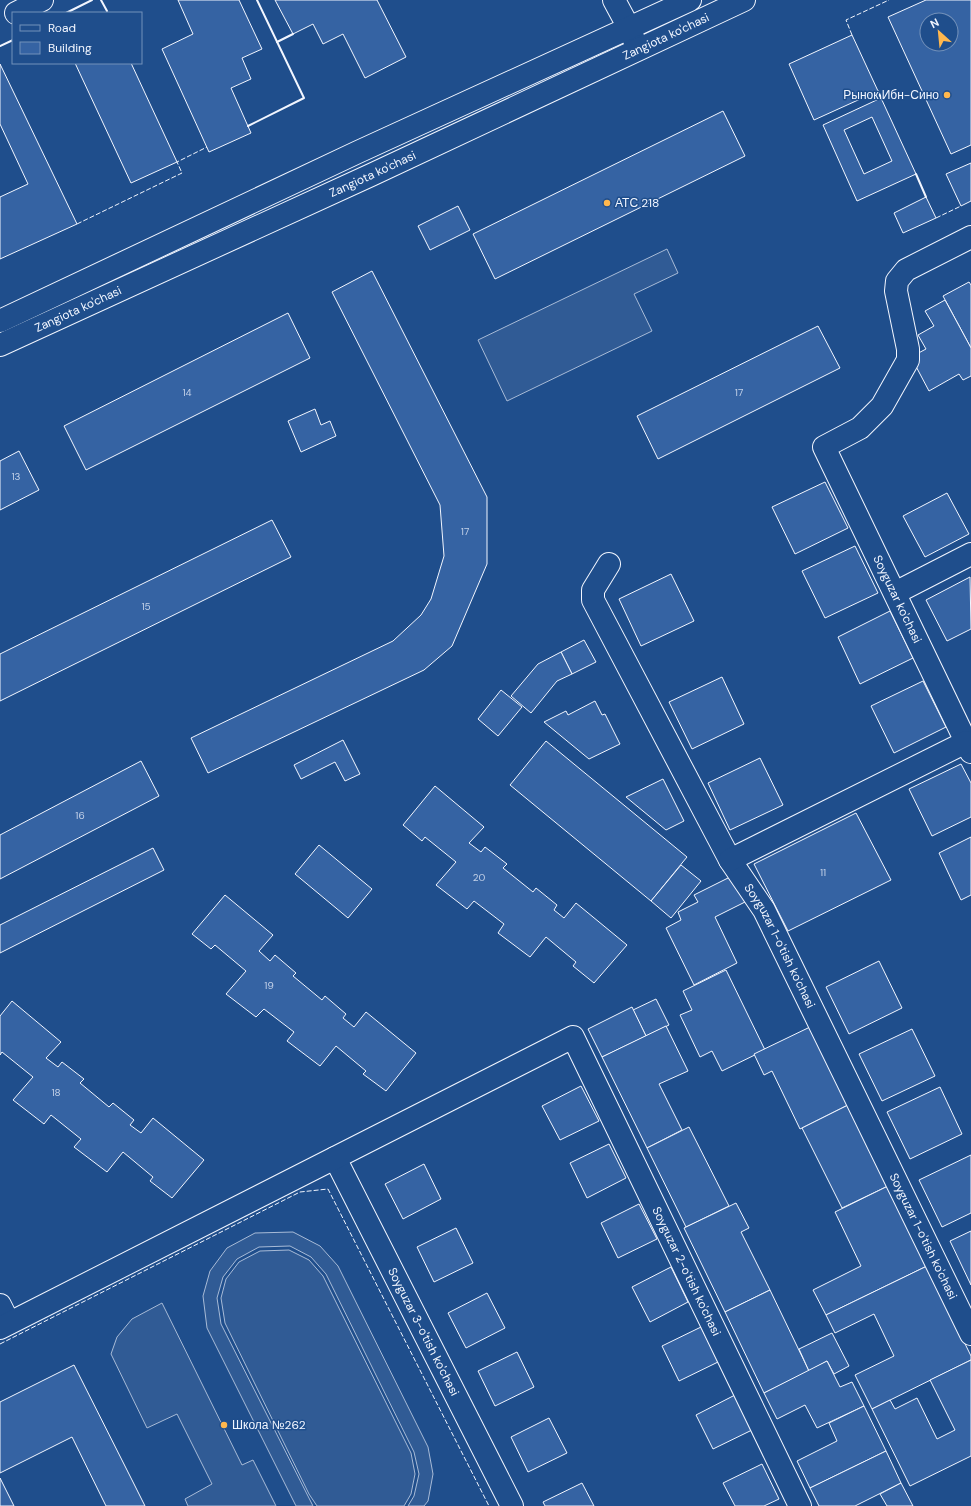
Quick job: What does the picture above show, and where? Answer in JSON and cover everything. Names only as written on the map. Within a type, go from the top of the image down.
[{"type":"street","points":[[18,12],[42,0]]},
{"type":"street","points":[[614,0],[629,28],[638,50]]},
{"type":"street","name":"Zangiota ko'chasi","points":[[0,321],[358,152],[690,0]]},
{"type":"street","name":"Zangiota ko'chasi","points":[[0,345],[371,175],[744,0]]},
{"type":"street","points":[[0,21],[12,15]]},
{"type":"street","name":"Soyguzar ko'chasi","points":[[969,747],[824,447],[860,428],[882,406],[908,360],[908,349],[896,291],[897,281],[906,270],[971,237]]},
{"type":"street","points":[[895,593],[971,554]]},
{"type":"street","name":"Soyguzar 1-o'tish ko'chasi","points":[[608,564],[593,590],[593,600],[730,860],[764,910],[971,1334]]},
{"type":"street","points":[[730,860],[969,747]]},
{"type":"street","name":"Soyguzar 2-o'tish ko'chasi","points":[[335,1158],[573,1037],[800,1506]]},
{"type":"street","points":[[3,1319],[335,1158]]},
{"type":"street","name":"Soyguzar 3-o'tish ko'chasi","points":[[335,1158],[512,1506]]},
{"type":"shaded area","points":[[667,249],[678,273],[634,294],[652,331],[507,401],[478,340]]},
{"type":"shaded area","points":[[293,1232],[320,1246],[338,1266],[428,1447],[433,1474],[428,1501],[424,1506],[408,1506],[414,1496],[419,1474],[414,1452],[326,1274],[311,1257],[290,1246],[259,1247],[237,1259],[223,1277],[217,1298],[221,1324],[313,1506],[296,1506],[207,1328],[203,1296],[210,1271],[227,1248],[255,1233]]},
{"type":"shaded area","points":[[289,1250],[309,1260],[323,1276],[411,1453],[415,1474],[411,1494],[404,1506],[317,1506],[309,1494],[225,1323],[221,1298],[226,1279],[239,1262],[260,1251]]},
{"type":"shaded area","points":[[162,1303],[242,1465],[253,1460],[276,1506],[188,1506],[185,1499],[212,1484],[177,1414],[147,1428],[111,1354],[117,1337],[132,1319]]},
{"type":"building","points":[[178,0],[239,0],[262,49],[242,58],[251,79],[231,88],[251,133],[209,152],[162,49],[193,34]]},
{"type":"building","points":[[275,0],[377,0],[406,57],[365,78],[343,34],[323,44],[313,24],[293,34]]},
{"type":"building","name":"Рынок Ибн-Сино","points":[[926,0],[971,0],[971,145],[951,154],[888,17]]},
{"type":"building","points":[[852,35],[878,91],[814,120],[789,64]]},
{"type":"building","points":[[0,64],[77,224],[0,259],[0,197],[28,184],[0,124]]},
{"type":"building","points":[[75,64],[131,64],[177,162],[131,183]]},
{"type":"building","points":[[881,98],[916,174],[857,201],[823,125]],"holes":[[[872,117],[892,161],[864,174],[844,130]]]},
{"type":"building","points":[[723,111],[745,156],[495,279],[473,234]]},
{"type":"building","points":[[971,163],[971,201],[961,206],[946,174]]},
{"type":"building","points":[[926,197],[936,218],[903,233],[894,213]]},
{"type":"building","points":[[458,206],[470,230],[430,250],[418,226]]},
{"type":"building","points":[[372,271],[487,497],[487,564],[452,646],[424,670],[208,773],[191,738],[393,641],[421,615],[431,599],[444,556],[440,505],[332,292]]},
{"type":"building","points":[[969,282],[971,285],[971,348],[943,296]]},
{"type":"building","points":[[945,300],[971,348],[971,376],[963,380],[959,374],[929,391],[911,357],[926,349],[918,335],[934,326],[925,311]]},
{"type":"building","points":[[288,313],[310,358],[86,470],[64,426]]},
{"type":"building","points":[[818,326],[840,368],[658,459],[637,416]]},
{"type":"building","points":[[315,409],[321,425],[330,421],[336,436],[301,452],[288,421]]},
{"type":"building","points":[[19,451],[39,490],[0,510],[0,461]]},
{"type":"building","points":[[825,482],[848,528],[795,554],[772,507]]},
{"type":"building","points":[[947,493],[969,534],[925,557],[903,516]]},
{"type":"building","points":[[272,520],[291,557],[0,701],[0,654]]},
{"type":"building","points":[[855,546],[878,593],[825,618],[802,571]]},
{"type":"building","points":[[671,574],[694,621],[641,646],[619,599]]},
{"type":"building","points":[[970,577],[971,629],[947,641],[926,600]]},
{"type":"building","points":[[890,611],[913,658],[860,684],[838,637]]},
{"type":"building","points":[[584,640],[596,662],[572,674],[561,652]]},
{"type":"building","points":[[561,652],[572,674],[557,681],[531,713],[511,696],[538,664]]},
{"type":"building","points":[[722,677],[744,724],[692,749],[669,702]]},
{"type":"building","points":[[923,681],[946,727],[894,753],[871,706]]},
{"type":"building","points":[[501,690],[522,707],[498,736],[478,719]]},
{"type":"building","points":[[595,701],[602,715],[605,714],[620,744],[589,759],[544,722],[566,711],[568,715]]},
{"type":"building","points":[[343,740],[360,774],[345,781],[335,762],[301,779],[294,765]]},
{"type":"building","points":[[546,741],[687,857],[651,901],[510,785]]},
{"type":"building","points":[[760,758],[783,805],[730,830],[708,783]]},
{"type":"building","points":[[141,761],[159,796],[0,879],[0,835]]},
{"type":"building","points":[[961,764],[971,783],[971,817],[932,836],[909,789]]},
{"type":"building","points":[[663,779],[684,821],[666,830],[626,797]]},
{"type":"building","points":[[435,786],[484,827],[469,843],[481,852],[485,847],[507,864],[503,868],[533,892],[536,888],[557,905],[554,910],[564,918],[576,903],[627,945],[594,983],[573,966],[576,962],[546,937],[530,957],[498,933],[504,924],[474,901],[467,909],[436,885],[456,862],[425,837],[422,841],[403,825]]},
{"type":"building","points":[[856,813],[891,880],[788,931],[754,864]]},
{"type":"building","points":[[971,837],[971,895],[961,900],[939,853]]},
{"type":"building","points":[[319,845],[372,889],[348,918],[295,874]]},
{"type":"building","points":[[153,848],[164,870],[0,953],[0,925]]},
{"type":"building","points":[[681,865],[701,881],[671,918],[651,901]]},
{"type":"building","points":[[734,875],[747,901],[715,917],[737,963],[694,985],[666,928],[681,920],[678,912],[698,902],[694,895]]},
{"type":"building","points":[[225,895],[273,935],[259,951],[270,961],[275,955],[296,973],[293,976],[322,1000],[325,996],[346,1014],[343,1018],[354,1027],[366,1012],[416,1053],[386,1091],[363,1074],[366,1071],[336,1046],[320,1066],[287,1041],[294,1032],[264,1009],[256,1017],[226,994],[246,971],[215,945],[211,949],[192,934]]},
{"type":"building","points":[[879,961],[902,1008],[849,1034],[826,987]]},
{"type":"building","points":[[726,970],[765,1050],[722,1071],[712,1051],[700,1057],[680,1015],[692,1010],[683,991]]},
{"type":"building","points":[[656,999],[669,1025],[646,1036],[633,1010]]},
{"type":"building","points":[[12,1001],[61,1042],[46,1058],[58,1067],[62,1062],[84,1079],[80,1083],[109,1107],[113,1103],[134,1120],[130,1125],[141,1133],[153,1118],[204,1160],[172,1198],[150,1181],[153,1177],[123,1152],[107,1172],[74,1147],[81,1139],[51,1115],[44,1124],[13,1100],[33,1077],[2,1052],[0,1055],[0,1016]]},
{"type":"building","points":[[632,1007],[646,1036],[602,1057],[588,1029]]},
{"type":"building","points":[[666,1026],[688,1071],[659,1084],[682,1130],[647,1148],[602,1057]]},
{"type":"building","points":[[810,1027],[848,1105],[800,1129],[772,1071],[764,1075],[754,1054]]},
{"type":"building","points":[[912,1029],[935,1076],[882,1101],[859,1054]]},
{"type":"building","points":[[581,1086],[599,1121],[560,1140],[542,1106]]},
{"type":"building","points":[[940,1087],[962,1134],[910,1159],[887,1112]]},
{"type":"building","points":[[848,1105],[888,1186],[842,1208],[802,1128]]},
{"type":"building","points":[[689,1127],[729,1206],[686,1227],[647,1148]]},
{"type":"building","points":[[609,1144],[626,1178],[587,1198],[570,1163]]},
{"type":"building","points":[[971,1155],[971,1213],[942,1227],[919,1180]]},
{"type":"building","points":[[424,1164],[441,1199],[403,1219],[385,1184]]},
{"type":"building","points":[[888,1186],[927,1266],[826,1315],[813,1290],[861,1266],[835,1212]]},
{"type":"building","points":[[736,1203],[749,1228],[741,1232],[770,1290],[725,1312],[684,1228]]},
{"type":"building","points":[[639,1204],[657,1239],[618,1258],[601,1223]]},
{"type":"building","points":[[456,1228],[473,1263],[434,1282],[417,1247]]},
{"type":"building","points":[[971,1231],[971,1285],[950,1241]]},
{"type":"building","points":[[927,1266],[971,1356],[971,1360],[872,1409],[855,1375],[894,1356],[874,1314],[835,1333],[826,1315]]},
{"type":"building","points":[[671,1267],[688,1302],[650,1322],[632,1287]]},
{"type":"building","points":[[770,1290],[809,1371],[764,1393],[725,1312]]},
{"type":"building","points":[[487,1293],[505,1328],[466,1348],[448,1313]]},
{"type":"building","points":[[701,1327],[718,1362],[679,1381],[662,1346]]},
{"type":"building","points":[[832,1333],[849,1366],[834,1374],[827,1361],[809,1371],[799,1349]]},
{"type":"building","points":[[517,1352],[534,1387],[495,1406],[478,1371]]},
{"type":"building","points":[[971,1360],[971,1456],[910,1486],[872,1409],[890,1400],[895,1409],[917,1398],[937,1439],[955,1430],[930,1380]]},
{"type":"building","points":[[827,1361],[840,1387],[852,1382],[864,1406],[817,1428],[805,1405],[777,1419],[764,1393]]},
{"type":"building","points":[[74,1365],[145,1506],[106,1506],[72,1437],[0,1473],[0,1402]]},
{"type":"building","points":[[735,1395],[752,1430],[713,1449],[696,1415]]},
{"type":"building","points":[[864,1406],[886,1451],[810,1488],[797,1461],[837,1441],[829,1423]]},
{"type":"building","points":[[549,1418],[567,1453],[528,1472],[511,1437]]},
{"type":"building","points":[[886,1451],[901,1483],[855,1506],[819,1506],[810,1488]]},
{"type":"building","points":[[762,1464],[779,1499],[764,1506],[735,1506],[723,1483]]},
{"type":"building","points":[[0,1478],[14,1506],[0,1506]]},
{"type":"building","points":[[582,1483],[594,1506],[545,1506],[543,1502]]},
{"type":"building","points":[[901,1483],[913,1506],[887,1506],[880,1494]]},
{"type":"fence","points":[[852,35],[846,20],[889,0]]},
{"type":"fence","points":[[77,224],[182,173],[177,162],[207,147]]},
{"type":"fence","points":[[936,218],[961,206]]},
{"type":"fence","points":[[0,1344],[300,1192],[328,1189],[489,1506]]},
{"type":"wall","points":[[68,12],[92,0]]},
{"type":"wall","points":[[101,0],[107,11]]},
{"type":"wall","points":[[248,126],[304,98],[257,0]]},
{"type":"wall","points":[[277,42],[293,34]]},
{"type":"wall","points":[[0,46],[12,40]]},
{"type":"wall","points":[[878,91],[881,98]]},
{"type":"wall","points":[[916,174],[926,197]]},
{"type":"place","name":"Рынок Ибн-Сино","points":[[947,95]]},
{"type":"place","name":"АТС 218","points":[[607,203]]},
{"type":"place","name":"Школа №262","points":[[224,1425]]}]
